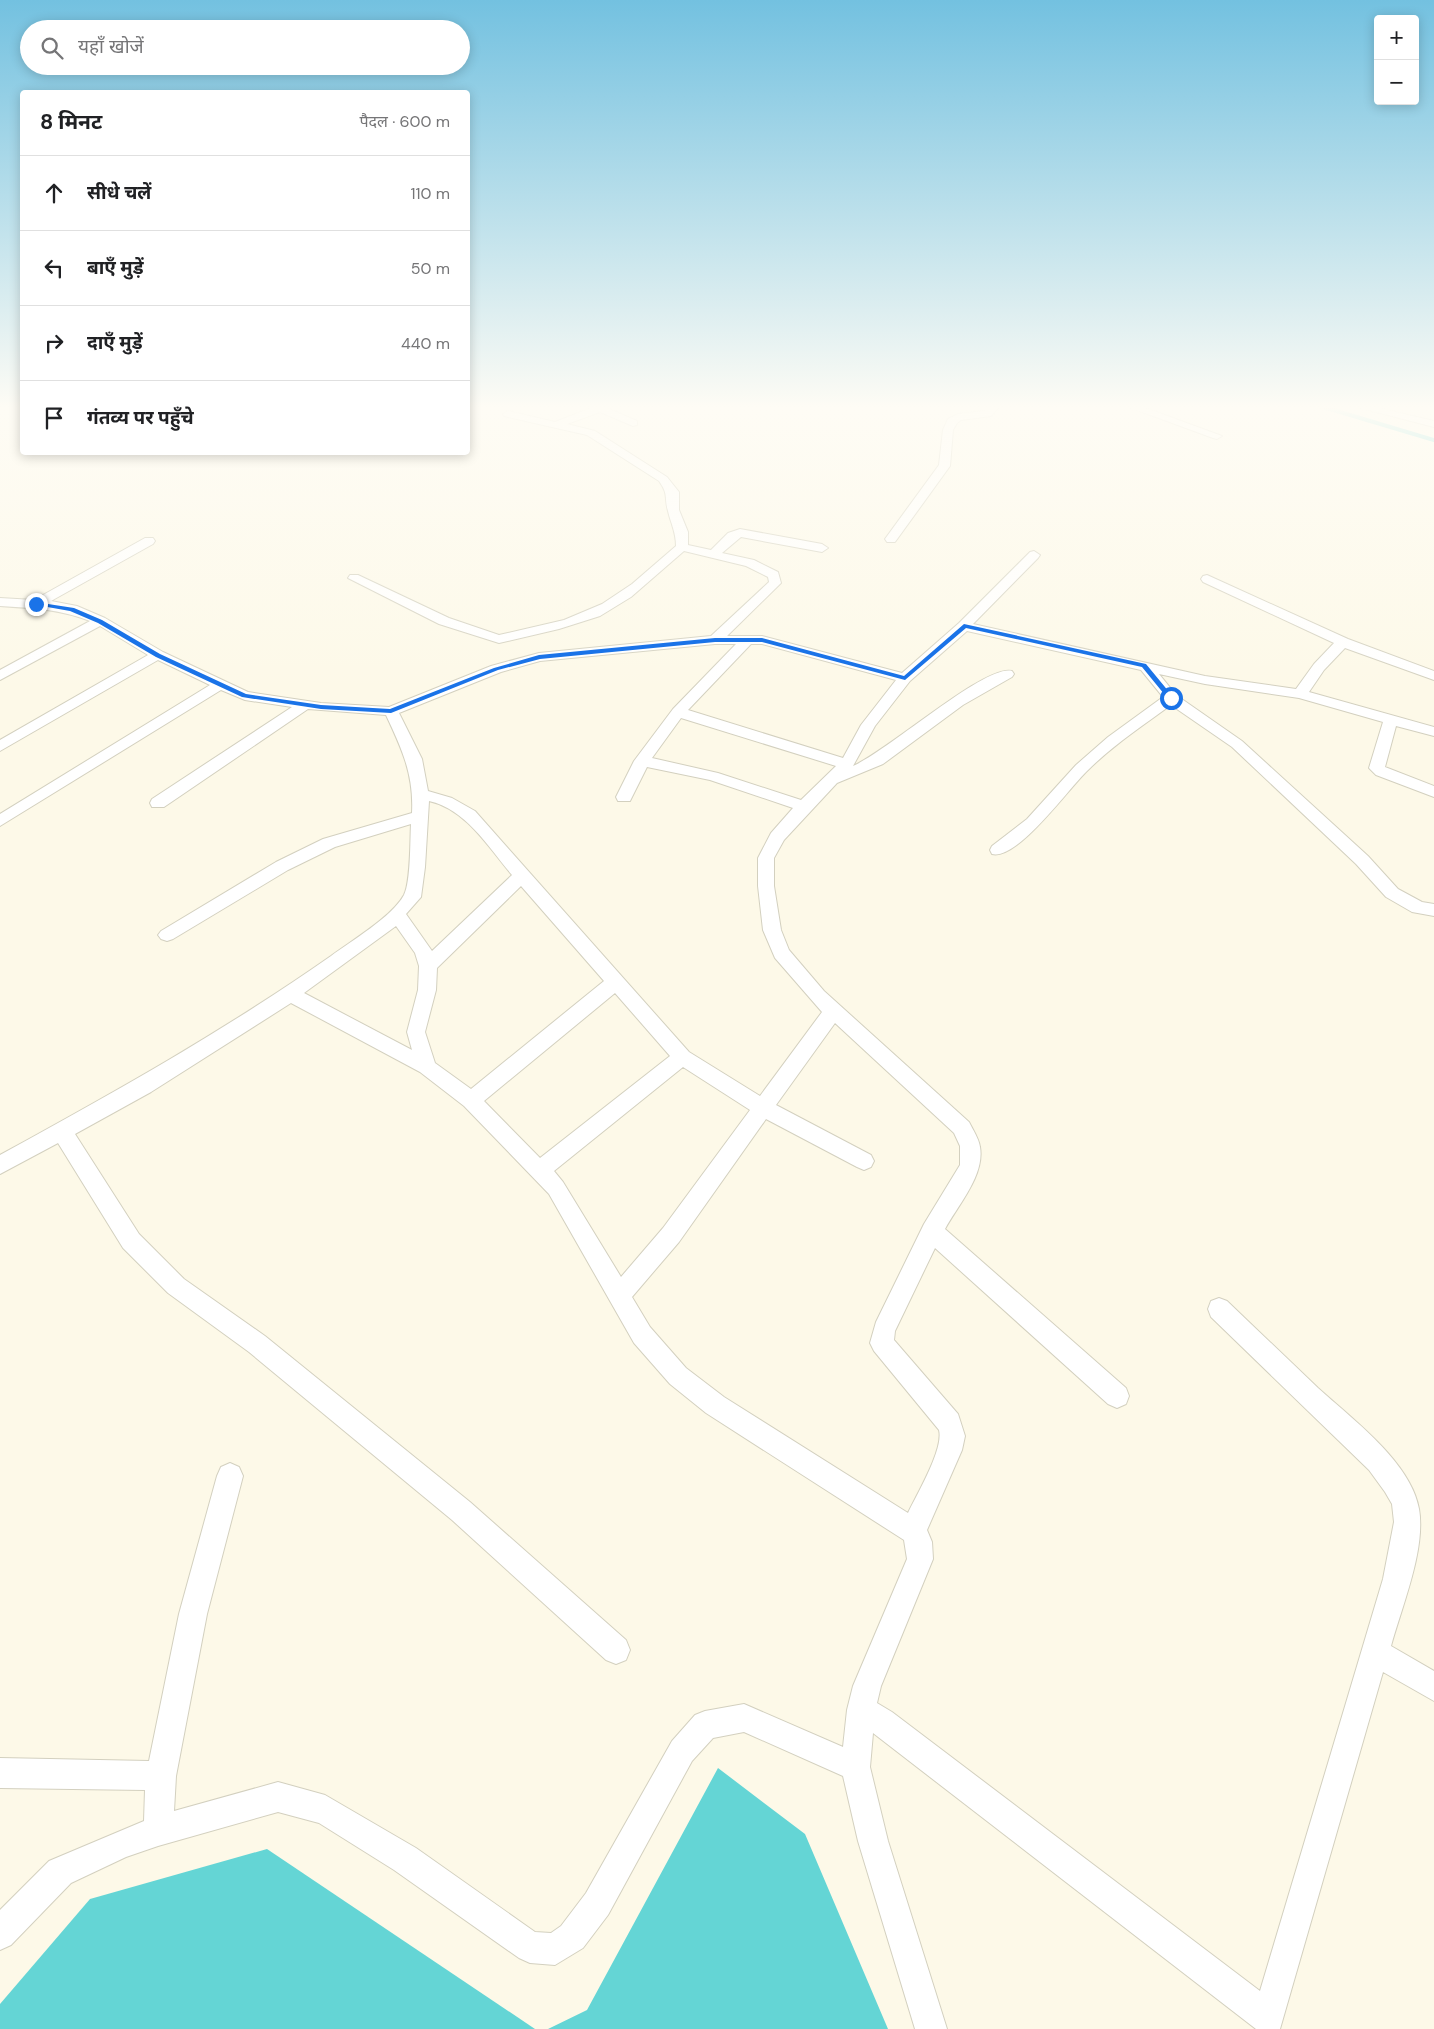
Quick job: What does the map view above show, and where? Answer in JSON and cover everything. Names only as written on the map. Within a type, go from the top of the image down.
[{"type":"street","points":[[354,578],[432,614],[486,637],[499,640],[584,617],[619,600],[682,547],[682,532],[673,510],[674,501]]},
{"type":"street","points":[[891,539],[918,501]]},
{"type":"street","points":[[714,554],[732,536],[740,532],[822,548]]},
{"type":"street","points":[[36,604],[149,540]]},
{"type":"street","points":[[682,547],[750,563],[774,575],[775,583],[715,640]]},
{"type":"street","points":[[913,1531],[950,1450],[953,1436],[949,1423],[882,1343],[884,1330],[932,1231],[970,1166],[970,1146],[962,1128],[817,996],[781,953],[772,930],[766,886],[766,858],[777,837],[804,806],[847,764],[868,725],[905,678],[964,626],[1034,555]]},
{"type":"street","points":[[1207,579],[1343,642],[1434,676]]},
{"type":"street","points":[[0,602],[72,609],[100,622],[158,655],[245,696],[305,705],[391,711],[496,669],[539,657],[715,640],[762,640],[905,678]]},
{"type":"street","points":[[0,676],[100,622]]},
{"type":"street","points":[[964,626],[1205,680],[1300,694],[1391,718],[1434,732]]},
{"type":"street","points":[[624,797],[642,761],[678,712],[746,640]]},
{"type":"street","points":[[1300,694],[1319,667],[1343,642]]},
{"type":"street","points":[[0,746],[158,655]]},
{"type":"street","points":[[1144,665],[1171,698],[1237,744],[1362,860],[1392,893],[1418,908],[1434,910]]},
{"type":"street","points":[[831,780],[865,767],[882,758],[968,694],[987,682],[1007,674]]},
{"type":"street","points":[[0,821],[220,685]]},
{"type":"street","points":[[998,850],[1033,823],[1081,768],[1113,740],[1171,698]]},
{"type":"street","points":[[158,803],[305,705]]},
{"type":"street","points":[[0,1165],[144,1086],[290,994],[387,925],[412,897],[417,867],[421,795],[414,759],[391,711]]},
{"type":"street","points":[[678,712],[847,764]]},
{"type":"street","points":[[1391,718],[1377,768],[1381,772],[1434,792]]},
{"type":"street","points":[[642,761],[713,776],[804,806]]},
{"type":"street","points":[[421,795],[441,798],[455,804],[469,815],[682,1056],[763,1108],[864,1161]]},
{"type":"street","points":[[167,935],[282,866],[329,843],[420,816]]},
{"type":"street","points":[[428,966],[521,876]]},
{"type":"street","points":[[397,914],[423,951],[428,966],[428,990],[416,1032],[427,1067]]},
{"type":"street","points":[[471,1100],[617,981]]},
{"type":"street","points":[[290,994],[427,1067],[471,1100],[556,1188],[642,1335],[678,1376],[715,1405],[913,1531],[919,1542],[920,1559],[867,1686],[861,1710],[855,1767],[873,1841],[930,2029]]},
{"type":"street","points":[[619,1296],[671,1236],[834,1011]]},
{"type":"street","points":[[540,1170],[682,1056]]},
{"type":"street","points":[[62,1131],[131,1241],[176,1286],[257,1344],[461,1511],[616,1650]]},
{"type":"street","points":[[932,1231],[1117,1396]]},
{"type":"street","points":[[861,1710],[882,1722],[1269,2024],[1406,1538],[1406,1508],[1378,1461],[1219,1308]]},
{"type":"street","points":[[158,1830],[161,1776],[193,1614],[230,1476]]},
{"type":"street","points":[[1375,1652],[1434,1687]]},
{"type":"street","points":[[0,1934],[19,1912],[60,1872],[121,1844],[158,1830],[278,1797],[325,1810],[405,1859],[530,1947],[555,1949],[572,1937],[597,1904],[682,1751],[705,1725],[744,1718],[855,1767]]},
{"type":"street","points":[[0,1773],[161,1776]]},
{"type":"water","points":[[718,1768],[805,1834],[888,2029],[548,2029],[587,2010]]},
{"type":"water","points":[[267,1849],[535,2029],[0,2029],[0,2004],[90,1899]]},
{"type":"route","points":[[36,604],[72,609],[100,622],[158,655],[245,696],[321,707],[391,711],[496,669],[539,657],[715,640],[762,640],[905,678],[964,626],[1144,665],[1171,698]]}]
